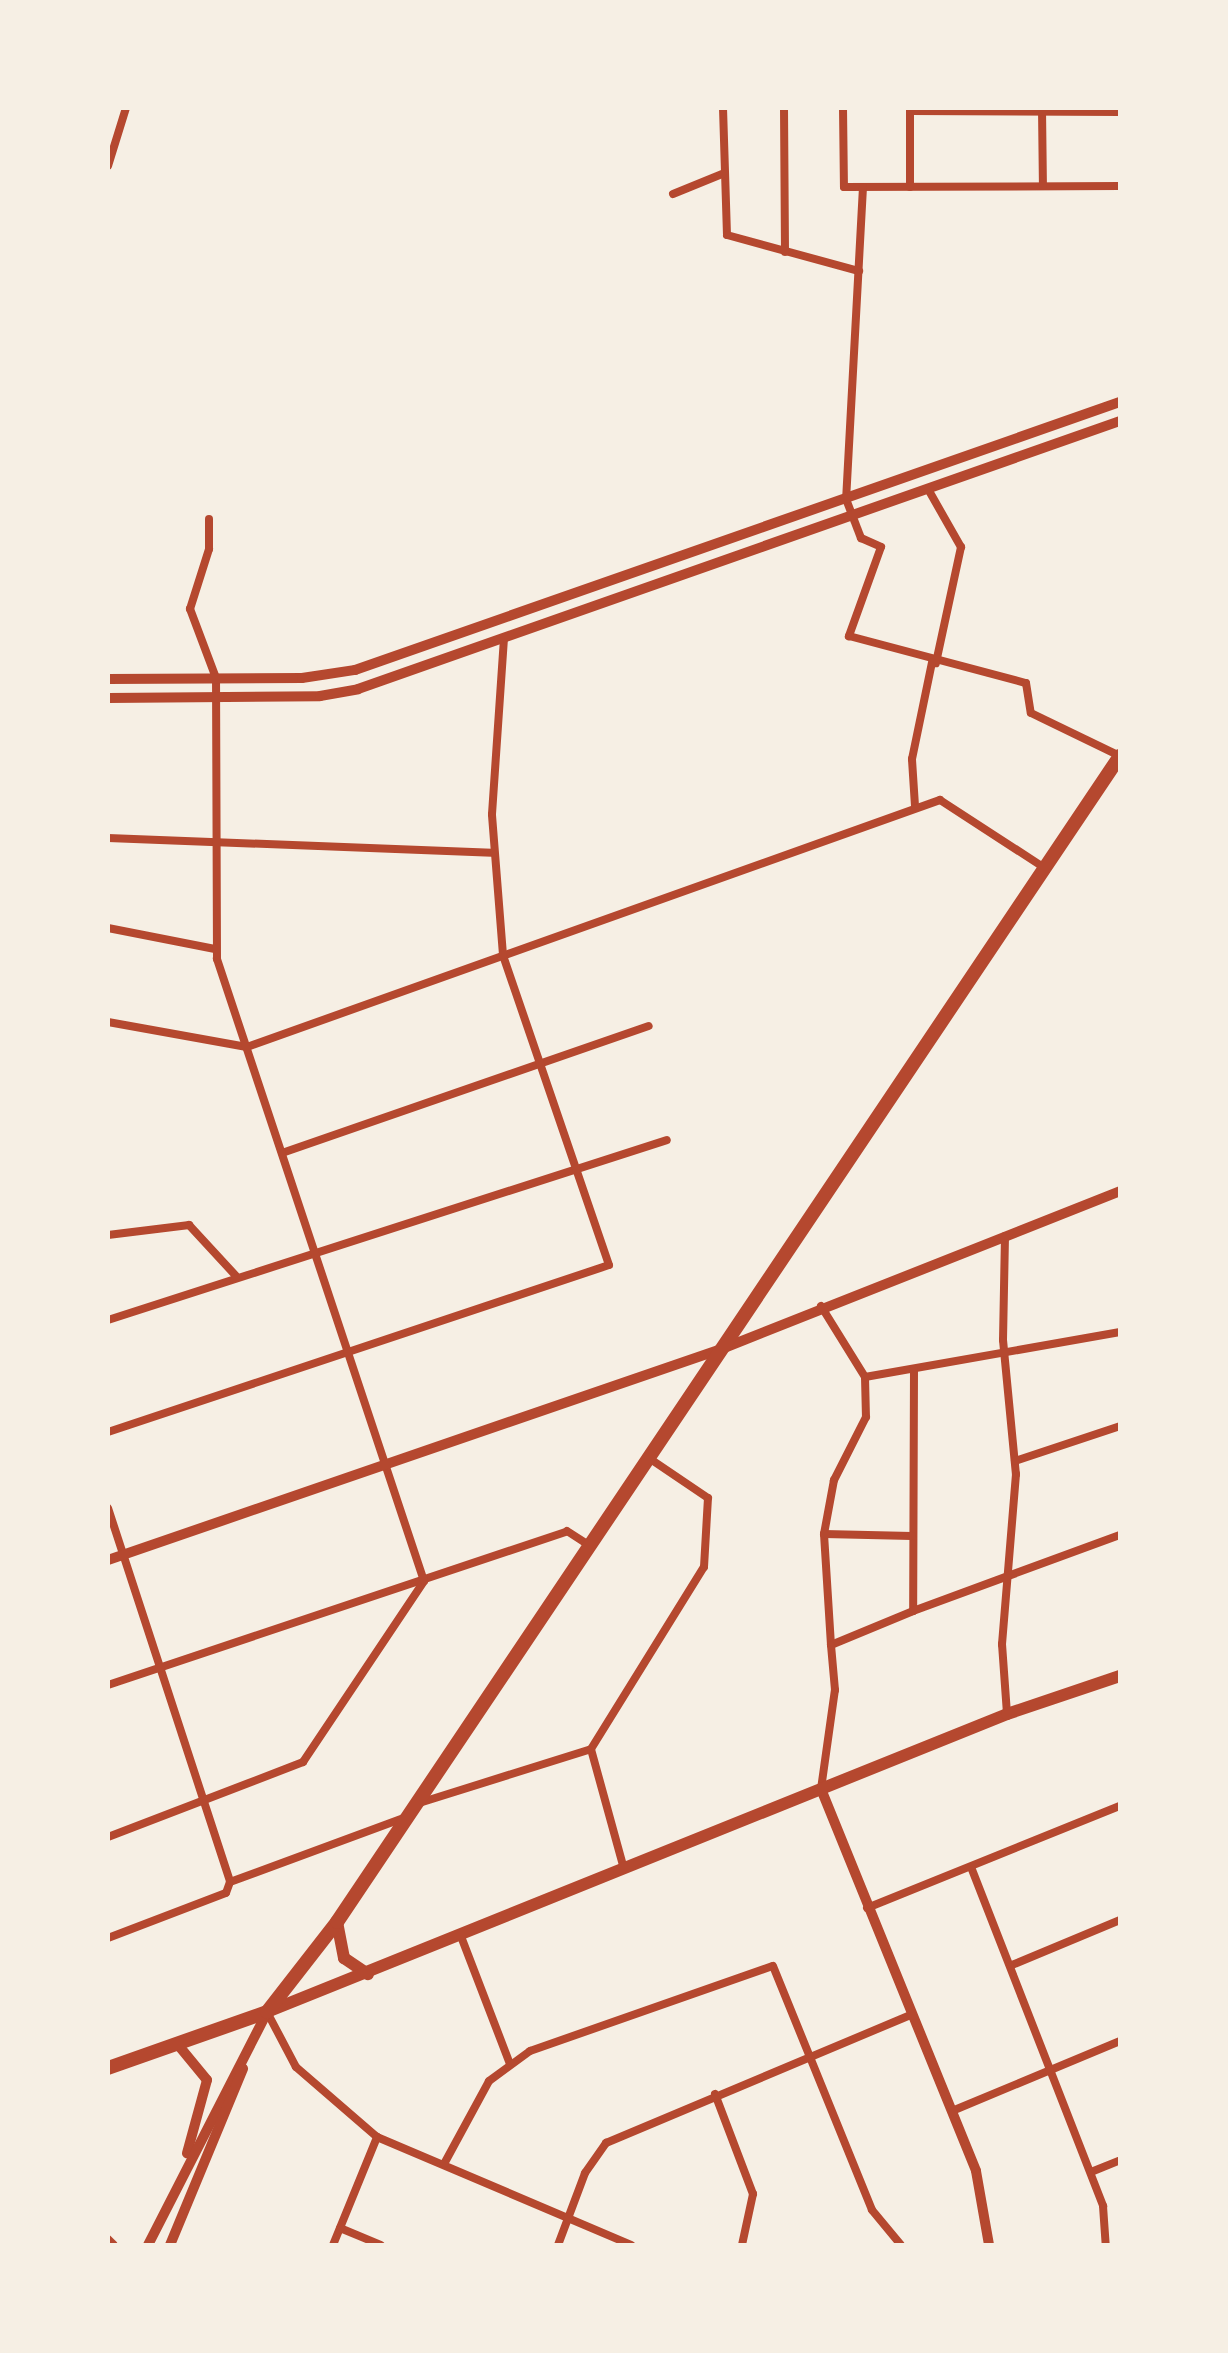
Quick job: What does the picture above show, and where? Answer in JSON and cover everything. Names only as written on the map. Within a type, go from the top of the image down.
[{"type":"highway","points":[[108,2068],[179,2046],[267,2012],[337,1922],[1120,756]]},
{"type":"main road","points":[[267,2012],[462,1939],[1007,1714],[1120,1676]]},
{"type":"main road","points":[[337,1922],[344,1958],[368,1974]]},
{"type":"street","points":[[108,166],[126,108]]},
{"type":"street","points":[[723,108],[722,174],[727,235],[859,271]]},
{"type":"street","points":[[784,108],[785,252]]},
{"type":"street","points":[[843,108],[844,187],[1120,186]]},
{"type":"street","points":[[910,187],[910,110],[1120,112]]},
{"type":"street","points":[[1042,110],[1043,186]]},
{"type":"street","points":[[673,194],[722,174]]},
{"type":"street","points":[[863,187],[846,499],[861,538],[881,547],[849,636],[934,662],[1026,683],[1031,713],[1120,756]]},
{"type":"street","points":[[108,679],[216,678],[355,670],[1120,402]]},
{"type":"street","points":[[108,698],[358,689],[1120,421]]},
{"type":"street","points":[[915,806],[912,759],[961,547],[928,489]]},
{"type":"street","points":[[209,519],[209,549],[190,609],[216,678],[211,695],[215,949],[282,1153],[318,1250],[424,1581]]},
{"type":"street","points":[[108,1432],[609,1265],[503,955],[492,853],[504,637]]},
{"type":"street","points":[[108,1022],[247,1047],[503,955],[730,879],[915,806],[940,800],[1043,867]]},
{"type":"street","points":[[108,838],[492,853]]},
{"type":"street","points":[[108,928],[215,949]]},
{"type":"street","points":[[282,1153],[649,1026]]},
{"type":"street","points":[[108,1320],[318,1250],[576,1174],[667,1140]]},
{"type":"street","points":[[108,1560],[724,1348],[820,1305],[1120,1191]]},
{"type":"street","points":[[108,1235],[189,1225],[236,1276]]},
{"type":"street","points":[[1005,1236],[1007,1352],[1015,1461],[1005,1575],[1007,1714]]},
{"type":"street","points":[[820,1305],[865,1377],[866,1417],[834,1480],[824,1534],[835,1690],[821,1789],[866,1908],[976,2171],[989,2245]]},
{"type":"street","points":[[865,1377],[1120,1332]]},
{"type":"street","points":[[913,1611],[914,1369]]},
{"type":"street","points":[[1015,1461],[1120,1426]]},
{"type":"street","points":[[414,1805],[591,1749],[704,1567],[708,1498],[649,1458]]},
{"type":"street","points":[[108,1508],[230,1882],[226,1893],[108,1938]]},
{"type":"street","points":[[108,1685],[567,1531],[590,1546]]},
{"type":"street","points":[[824,1534],[912,1536]]},
{"type":"street","points":[[831,1645],[1005,1575],[1120,1535]]},
{"type":"street","points":[[108,1837],[308,1758],[424,1581]]},
{"type":"street","points":[[591,1749],[625,1873]]},
{"type":"street","points":[[866,1908],[1120,1806]]},
{"type":"street","points":[[230,1882],[406,1818]]},
{"type":"street","points":[[971,1867],[1091,2172],[1106,2245]]},
{"type":"street","points":[[1012,1965],[1120,1920]]},
{"type":"street","points":[[462,1939],[510,2064]]},
{"type":"street","points":[[444,2164],[489,2081],[510,2064],[773,1966],[872,2210],[901,2245]]},
{"type":"street","points":[[267,2012],[296,2067],[377,2137],[631,2245]]},
{"type":"street","points":[[148,2245],[180,2177],[267,2012]]},
{"type":"street","points":[[170,2245],[267,2012]]},
{"type":"street","points":[[558,2245],[606,2143],[715,2094],[911,2015]]},
{"type":"street","points":[[952,2111],[1120,2041]]},
{"type":"street","points":[[179,2046],[207,2080],[180,2177]]},
{"type":"street","points":[[715,2094],[753,2194],[742,2245]]},
{"type":"street","points":[[333,2245],[377,2137]]},
{"type":"street","points":[[1091,2172],[1120,2160]]},
{"type":"street","points":[[340,2228],[381,2245]]},
{"type":"street","points":[[108,2239],[114,2245]]}]
